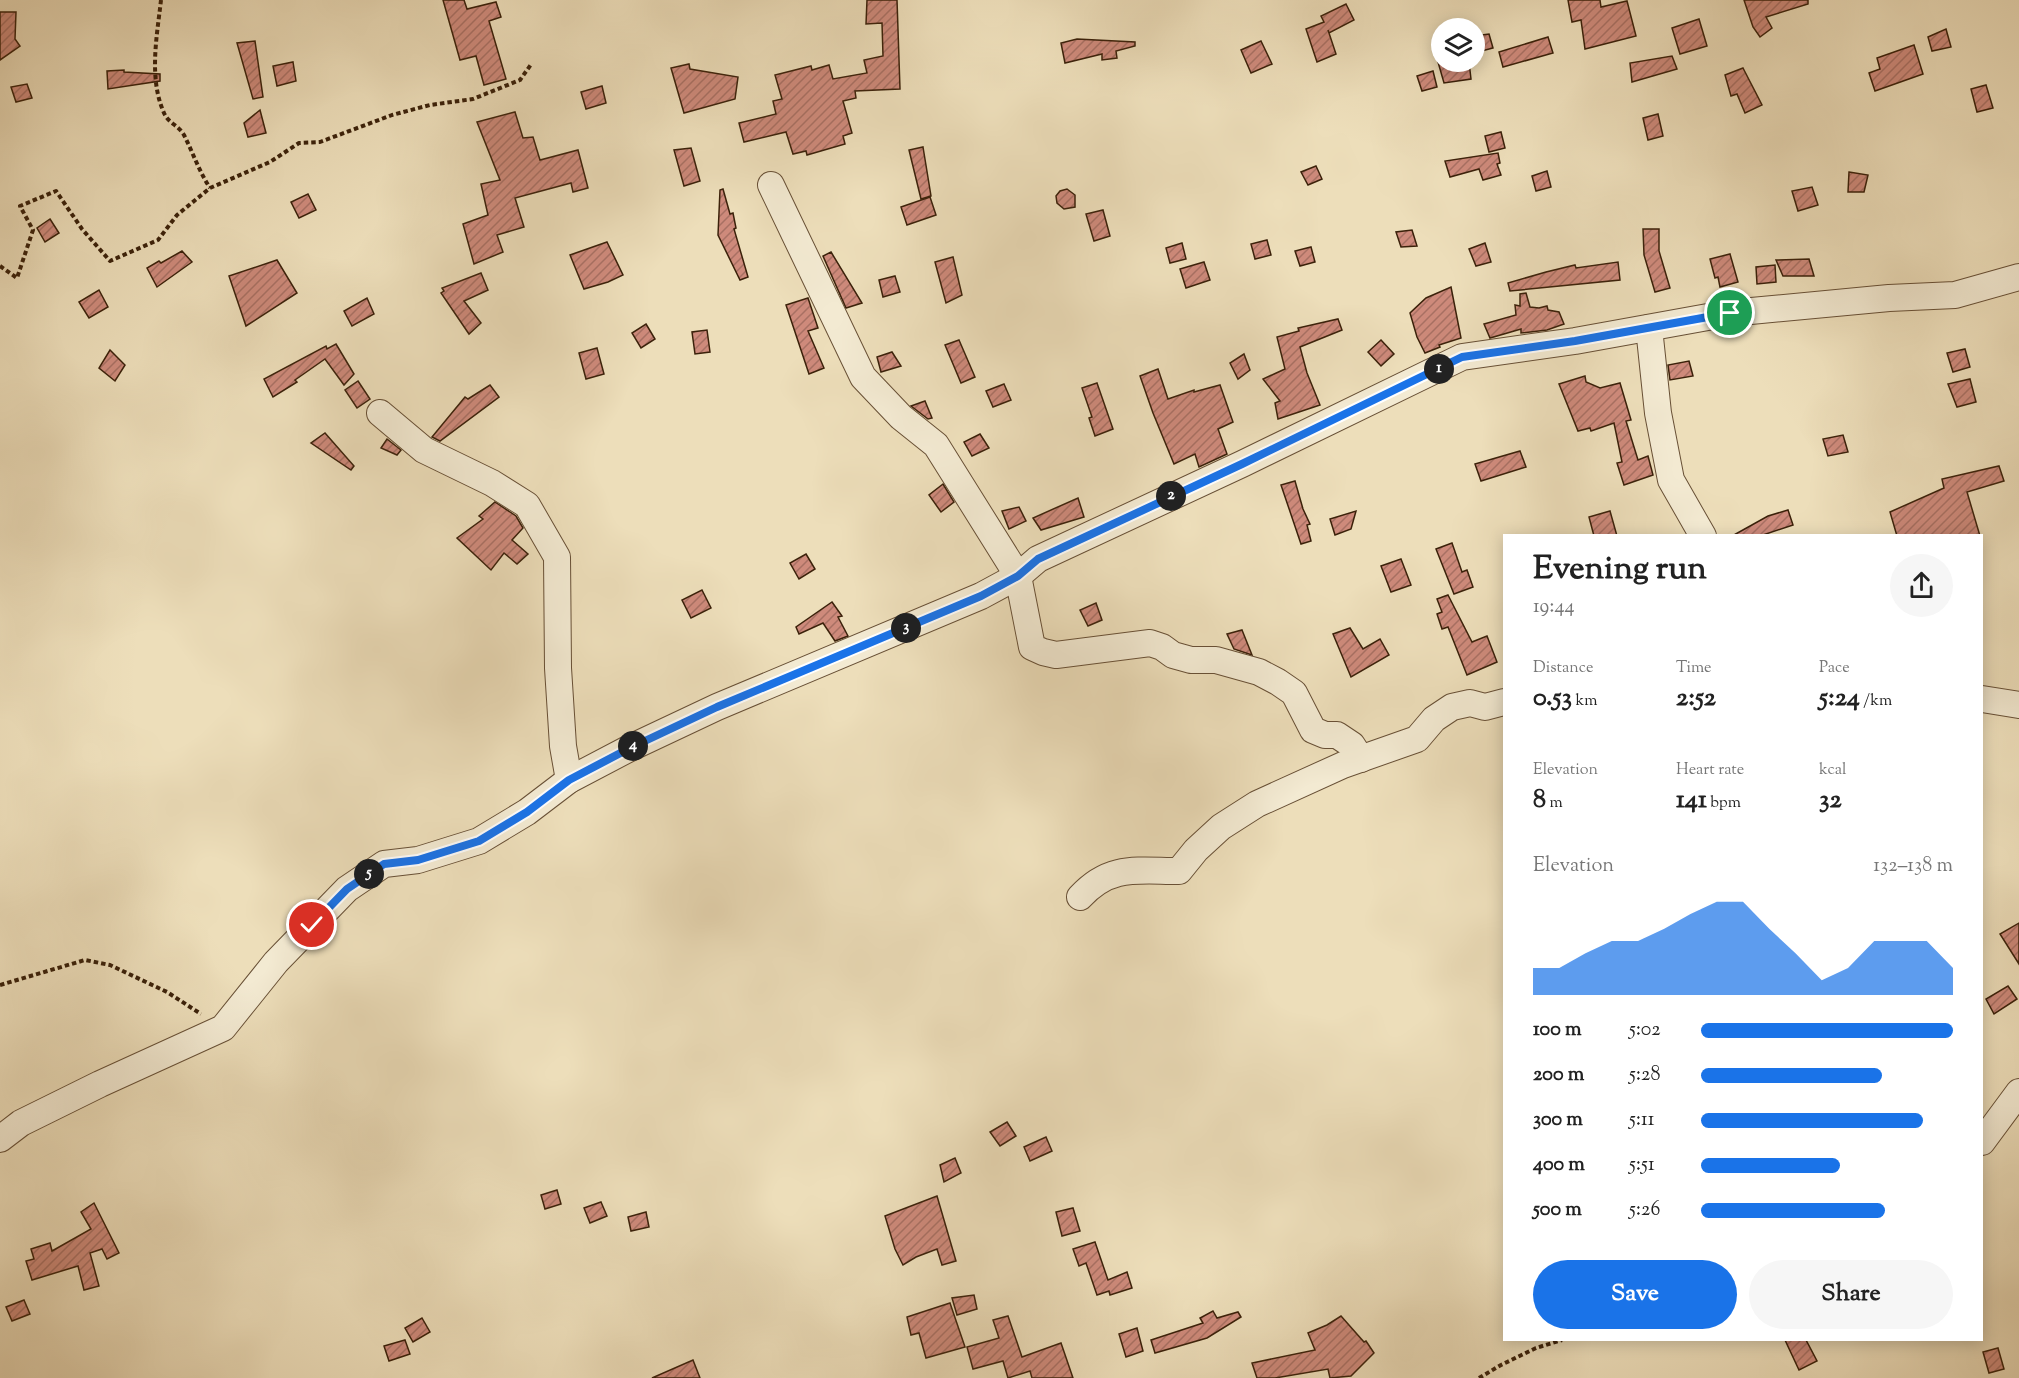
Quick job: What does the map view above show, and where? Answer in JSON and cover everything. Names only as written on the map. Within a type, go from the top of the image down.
[{"type":"street","points":[[771,185],[863,377],[901,417],[936,445],[1018,576],[1032,647],[1056,655],[1150,643],[1162,647],[1173,655],[1191,660],[1216,660],[1259,672],[1294,693],[1313,729],[1325,735],[1337,735],[1352,745],[1361,759]]},
{"type":"street","points":[[0,1139],[21,1123],[223,1028],[276,962],[347,889],[384,864],[418,860],[479,841],[527,812],[569,780],[630,748],[717,707],[981,596],[1018,576],[1038,559],[1094,531],[1242,464],[1462,357],[1575,341],[1730,313],[1889,298],[1955,295],[2019,278]]},
{"type":"street","points":[[1649,328],[1658,413],[1671,480],[1702,534]]},
{"type":"street","points":[[380,413],[424,450],[492,483],[527,506],[557,557],[558,668],[563,746],[569,780]]},
{"type":"street","points":[[1983,699],[2019,705]]},
{"type":"street","points":[[1080,897],[1107,875],[1125,872],[1179,871],[1196,850],[1239,814],[1316,776],[1417,739],[1434,719],[1452,707],[1470,703],[1485,706],[1503,702]]},
{"type":"street","points":[[1983,1141],[2019,1092]]},
{"type":"path","points":[[161,0],[156,87],[165,117],[182,131],[194,155],[198,170],[210,188]]},
{"type":"path","points":[[0,266],[17,278],[33,230],[20,206],[31,200],[56,191],[82,228],[110,261],[158,240],[177,215],[210,188],[270,162],[299,143],[320,142],[392,115],[430,105],[473,99],[519,80],[532,63]]},
{"type":"path","points":[[0,985],[85,960],[110,965],[167,992],[223,1028]]},
{"type":"path","points":[[1480,1378],[1536,1348],[1559,1341]]},
{"type":"building","points":[[443,0],[464,0],[467,9],[496,2],[501,17],[489,21],[506,79],[484,85],[476,56],[460,60]]},
{"type":"building","points":[[867,0],[897,0],[900,89],[855,91],[856,98],[843,101],[852,133],[843,136],[845,144],[807,155],[806,151],[793,154],[786,132],[744,142],[739,123],[776,114],[773,101],[782,99],[775,75],[811,66],[812,70],[829,65],[833,79],[867,73],[864,60],[883,56],[882,23],[866,24]]},
{"type":"building","points":[[1568,0],[1600,0],[1601,7],[1627,1],[1636,36],[1585,49],[1581,20],[1572,22]]},
{"type":"building","points":[[1744,0],[1808,0],[1808,4],[1766,17],[1772,28],[1760,37],[1753,27]]},
{"type":"building","points":[[1346,4],[1354,20],[1329,33],[1336,54],[1317,62],[1306,29],[1324,22],[1321,16]]},
{"type":"building","points":[[0,12],[16,12],[15,39],[20,46],[0,60]]},
{"type":"building","points":[[1699,19],[1707,46],[1680,54],[1672,28]]},
{"type":"building","points":[[1946,29],[1951,47],[1932,51],[1928,37]]},
{"type":"building","points":[[1489,34],[1493,48],[1485,50],[1485,35]]},
{"type":"building","points":[[1548,37],[1553,53],[1503,67],[1499,52]]},
{"type":"building","points":[[1077,39],[1135,42],[1135,46],[1116,51],[1117,58],[1102,60],[1102,54],[1065,63],[1061,43]]},
{"type":"building","points":[[255,41],[263,97],[253,99],[237,43]]},
{"type":"building","points":[[1261,41],[1272,64],[1251,73],[1241,50]]},
{"type":"building","points":[[1914,45],[1923,74],[1875,91],[1869,73],[1880,69],[1877,58]]},
{"type":"building","points":[[1672,56],[1677,69],[1632,82],[1630,63]]},
{"type":"building","points":[[293,62],[296,81],[277,86],[273,66]]},
{"type":"building","points":[[689,64],[690,69],[738,77],[735,99],[684,113],[671,68]]},
{"type":"building","points":[[1743,68],[1762,105],[1745,113],[1737,94],[1731,96],[1725,75]]},
{"type":"building","points":[[124,70],[124,72],[160,74],[160,81],[108,89],[107,71]]},
{"type":"building","points":[[1433,72],[1437,87],[1422,91],[1417,76]]},
{"type":"building","points":[[1441,72],[1470,72],[1471,79],[1444,83]]},
{"type":"building","points":[[27,84],[32,98],[16,102],[11,87]]},
{"type":"building","points":[[1986,85],[1993,108],[1977,112],[1971,89]]},
{"type":"building","points":[[602,86],[606,103],[586,109],[581,92]]},
{"type":"building","points":[[260,110],[266,133],[248,137],[244,123]]},
{"type":"building","points":[[515,112],[523,138],[533,137],[540,160],[578,150],[588,188],[573,192],[571,183],[515,198],[524,227],[497,235],[503,252],[474,264],[463,224],[488,215],[481,184],[500,180],[477,122]]},
{"type":"building","points":[[1658,114],[1663,136],[1648,140],[1643,118]]},
{"type":"building","points":[[1501,132],[1505,148],[1489,152],[1485,136]]},
{"type":"building","points":[[923,147],[931,196],[921,199],[909,150]]},
{"type":"building","points":[[691,148],[700,181],[684,186],[674,150]]},
{"type":"building","points":[[1498,153],[1500,163],[1497,164],[1501,175],[1483,180],[1479,169],[1450,177],[1445,161]]},
{"type":"building","points":[[1316,166],[1322,179],[1308,185],[1301,172]]},
{"type":"building","points":[[1547,171],[1551,187],[1536,191],[1532,176]]},
{"type":"building","points":[[1849,172],[1868,175],[1864,192],[1848,192]]},
{"type":"building","points":[[1812,187],[1818,205],[1798,211],[1792,191]]},
{"type":"building","points":[[723,189],[730,214],[733,213],[736,228],[734,229],[748,277],[740,280],[718,235],[720,190]]},
{"type":"building","points":[[1067,189],[1075,195],[1075,207],[1064,209],[1057,203],[1056,196],[1060,191]]},
{"type":"building","points":[[308,194],[316,210],[299,218],[291,202]]},
{"type":"building","points":[[930,197],[936,215],[907,225],[901,207]]},
{"type":"building","points":[[1103,210],[1110,236],[1094,241],[1086,214]]},
{"type":"building","points":[[50,219],[59,233],[45,242],[37,228]]},
{"type":"building","points":[[1643,229],[1659,229],[1659,251],[1670,288],[1655,292],[1644,255]]},
{"type":"building","points":[[1412,230],[1417,246],[1401,247],[1396,232]]},
{"type":"building","points":[[1267,240],[1271,255],[1255,259],[1251,244]]},
{"type":"building","points":[[607,242],[623,275],[584,289],[570,255]]},
{"type":"building","points":[[1182,243],[1186,259],[1170,263],[1166,248]]},
{"type":"building","points":[[1485,243],[1491,262],[1476,266],[1469,249]]},
{"type":"building","points":[[1311,247],[1315,262],[1300,266],[1295,251]]},
{"type":"building","points":[[182,251],[192,262],[157,287],[147,268]]},
{"type":"building","points":[[831,252],[862,303],[846,308],[823,256]]},
{"type":"building","points":[[1730,254],[1738,282],[1720,287],[1710,259]]},
{"type":"building","points":[[953,257],[962,295],[946,303],[935,262]]},
{"type":"building","points":[[1809,259],[1814,276],[1783,276],[1776,260]]},
{"type":"building","points":[[277,260],[297,293],[246,326],[229,276]]},
{"type":"building","points":[[1204,262],[1210,280],[1186,288],[1180,269]]},
{"type":"building","points":[[1618,262],[1620,280],[1510,291],[1508,283],[1575,265],[1576,268]]},
{"type":"building","points":[[1775,265],[1776,282],[1757,284],[1756,267]]},
{"type":"building","points":[[481,273],[488,290],[464,301],[481,323],[469,334],[441,293],[444,291],[442,288]]},
{"type":"building","points":[[895,276],[900,292],[883,297],[879,280]]},
{"type":"building","points":[[1451,287],[1461,338],[1439,345],[1440,347],[1425,353],[1417,337],[1410,313],[1426,298]]},
{"type":"building","points":[[99,290],[108,307],[89,318],[79,302]]},
{"type":"building","points":[[1526,293],[1530,307],[1547,306],[1548,310],[1559,312],[1564,324],[1547,330],[1521,333],[1521,329],[1490,338],[1484,324],[1516,315],[1515,305],[1520,306],[1520,294]]},
{"type":"building","points":[[367,298],[374,314],[352,326],[344,311]]},
{"type":"building","points":[[808,298],[818,328],[808,331],[824,368],[809,374],[786,305]]},
{"type":"building","points":[[1338,319],[1342,330],[1300,347],[1307,373],[1320,405],[1278,419],[1275,403],[1280,401],[1263,379],[1285,369],[1277,337],[1299,331],[1298,328]]},
{"type":"building","points":[[646,324],[655,339],[641,348],[632,333]]},
{"type":"building","points":[[707,330],[710,352],[695,354],[692,332]]},
{"type":"building","points":[[959,340],[975,377],[961,383],[945,345]]},
{"type":"building","points":[[1381,340],[1394,354],[1381,366],[1368,352]]},
{"type":"building","points":[[336,344],[354,374],[344,385],[325,359],[295,380],[297,382],[273,397],[264,379],[326,346],[327,349]]},
{"type":"building","points":[[597,348],[604,374],[586,379],[579,353]]},
{"type":"building","points":[[1965,349],[1970,367],[1953,372],[1947,353]]},
{"type":"building","points":[[110,350],[125,365],[115,381],[99,368]]},
{"type":"building","points":[[892,352],[901,366],[881,372],[877,357]]},
{"type":"building","points":[[1244,354],[1250,370],[1238,379],[1230,363]]},
{"type":"building","points":[[1689,361],[1693,376],[1670,380],[1668,365]]},
{"type":"building","points":[[1158,369],[1168,399],[1194,390],[1194,392],[1220,385],[1233,422],[1218,429],[1227,454],[1199,467],[1195,454],[1174,464],[1140,376]]},
{"type":"building","points":[[1585,376],[1586,382],[1600,388],[1620,383],[1631,420],[1626,421],[1638,460],[1648,456],[1653,475],[1624,485],[1617,463],[1622,462],[1614,423],[1591,431],[1590,428],[1578,431],[1559,384]]},
{"type":"building","points":[[1970,379],[1976,402],[1957,407],[1948,384]]},
{"type":"building","points":[[358,381],[370,399],[357,408],[345,390]]},
{"type":"building","points":[[1097,383],[1113,429],[1095,436],[1089,418],[1092,417],[1082,388]]},
{"type":"building","points":[[1004,384],[1011,400],[993,407],[986,391]]},
{"type":"building","points":[[490,385],[499,397],[440,441],[432,437],[465,397],[468,399]]},
{"type":"building","points":[[925,401],[932,418],[928,419],[911,406]]},
{"type":"building","points":[[325,433],[354,466],[351,470],[311,443]]},
{"type":"building","points":[[980,434],[989,448],[972,456],[964,442]]},
{"type":"building","points":[[1843,435],[1848,452],[1828,456],[1823,439]]},
{"type":"building","points":[[387,439],[401,450],[397,455],[381,448]]},
{"type":"building","points":[[1520,451],[1526,467],[1481,481],[1475,464]]},
{"type":"building","points":[[1999,466],[2004,481],[1967,492],[1979,534],[1896,534],[1890,512],[1944,488],[1942,479]]},
{"type":"building","points":[[1295,481],[1310,524],[1307,525],[1311,541],[1301,544],[1281,485]]},
{"type":"building","points":[[943,484],[954,502],[941,512],[929,495]]},
{"type":"building","points":[[1078,498],[1084,517],[1041,530],[1033,518]]},
{"type":"building","points":[[495,502],[516,516],[523,528],[512,540],[528,554],[517,564],[504,553],[491,570],[457,538],[483,519],[479,516]]},
{"type":"building","points":[[1019,507],[1026,521],[1009,529],[1002,511]]},
{"type":"building","points":[[1788,510],[1793,525],[1766,534],[1736,534],[1768,516]]},
{"type":"building","points":[[1356,511],[1351,529],[1335,535],[1330,519]]},
{"type":"building","points":[[1610,511],[1616,534],[1593,534],[1589,517]]},
{"type":"building","points":[[1452,543],[1462,572],[1467,570],[1473,587],[1454,594],[1436,549]]},
{"type":"building","points":[[806,554],[815,569],[799,579],[790,563]]},
{"type":"building","points":[[1401,559],[1411,585],[1391,592],[1381,566]]},
{"type":"building","points":[[702,590],[711,608],[691,618],[682,600]]},
{"type":"building","points":[[1448,595],[1472,642],[1487,636],[1497,662],[1467,675],[1448,627],[1442,629],[1437,614],[1442,612],[1437,599]]},
{"type":"building","points":[[832,602],[842,616],[838,617],[848,636],[835,641],[823,623],[799,634],[796,627]]},
{"type":"building","points":[[1096,603],[1102,620],[1088,626],[1080,610]]},
{"type":"building","points":[[1350,628],[1363,649],[1380,639],[1389,655],[1351,677],[1333,634]]},
{"type":"building","points":[[1242,630],[1252,655],[1234,649],[1227,634]]},
{"type":"building","points":[[2019,923],[2019,964],[2000,934]]},
{"type":"building","points":[[2008,986],[2017,999],[1994,1014],[1986,999]]},
{"type":"building","points":[[1007,1122],[1016,1136],[1000,1146],[990,1132]]},
{"type":"building","points":[[1046,1137],[1052,1151],[1030,1161],[1024,1147]]},
{"type":"building","points":[[955,1158],[961,1173],[944,1182],[940,1165]]},
{"type":"building","points":[[557,1190],[561,1204],[545,1209],[541,1195]]},
{"type":"building","points":[[937,1196],[956,1261],[942,1265],[937,1249],[903,1265],[895,1249],[885,1216]]},
{"type":"building","points":[[601,1202],[607,1216],[590,1223],[584,1208]]},
{"type":"building","points":[[94,1203],[119,1253],[107,1259],[102,1249],[90,1253],[99,1286],[84,1290],[78,1266],[32,1280],[26,1261],[34,1259],[31,1249],[50,1243],[52,1251],[91,1229],[81,1212]]},
{"type":"building","points":[[1073,1208],[1080,1231],[1062,1236],[1056,1212]]},
{"type":"building","points":[[646,1212],[649,1227],[631,1231],[628,1217]]},
{"type":"building","points":[[1095,1242],[1108,1280],[1127,1272],[1132,1288],[1110,1295],[1109,1291],[1097,1295],[1086,1263],[1079,1266],[1073,1249]]},
{"type":"building","points":[[974,1295],[977,1309],[957,1315],[952,1298]]},
{"type":"building","points":[[24,1300],[30,1314],[12,1321],[6,1307]]},
{"type":"building","points":[[950,1303],[965,1347],[926,1358],[919,1333],[911,1335],[907,1317]]},
{"type":"building","points":[[1213,1311],[1217,1318],[1238,1312],[1241,1317],[1207,1338],[1155,1353],[1151,1340],[1203,1323],[1200,1318]]},
{"type":"building","points":[[1008,1316],[1022,1357],[1061,1343],[1073,1378],[1032,1378],[1030,1371],[1008,1378],[1003,1361],[973,1369],[967,1347],[999,1338],[993,1320]]},
{"type":"building","points":[[1341,1316],[1364,1342],[1366,1341],[1374,1353],[1351,1376],[1330,1378],[1328,1369],[1275,1378],[1257,1378],[1252,1363],[1315,1350],[1308,1333]]},
{"type":"building","points":[[422,1318],[430,1332],[413,1342],[405,1328]]},
{"type":"building","points":[[1137,1328],[1143,1351],[1126,1357],[1119,1334]]},
{"type":"building","points":[[405,1340],[410,1354],[389,1361],[384,1346]]},
{"type":"building","points":[[1785,1341],[1807,1341],[1817,1361],[1799,1370]]},
{"type":"building","points":[[1998,1348],[2004,1369],[1989,1373],[1983,1352]]},
{"type":"building","points":[[693,1360],[700,1378],[652,1378]]},
{"type":"route","points":[[312,925],[347,889],[384,864],[418,860],[479,841],[527,812],[569,780],[630,748],[717,707],[981,596],[1018,576],[1038,559],[1094,531],[1242,464],[1462,357],[1575,341],[1730,313]]}]
